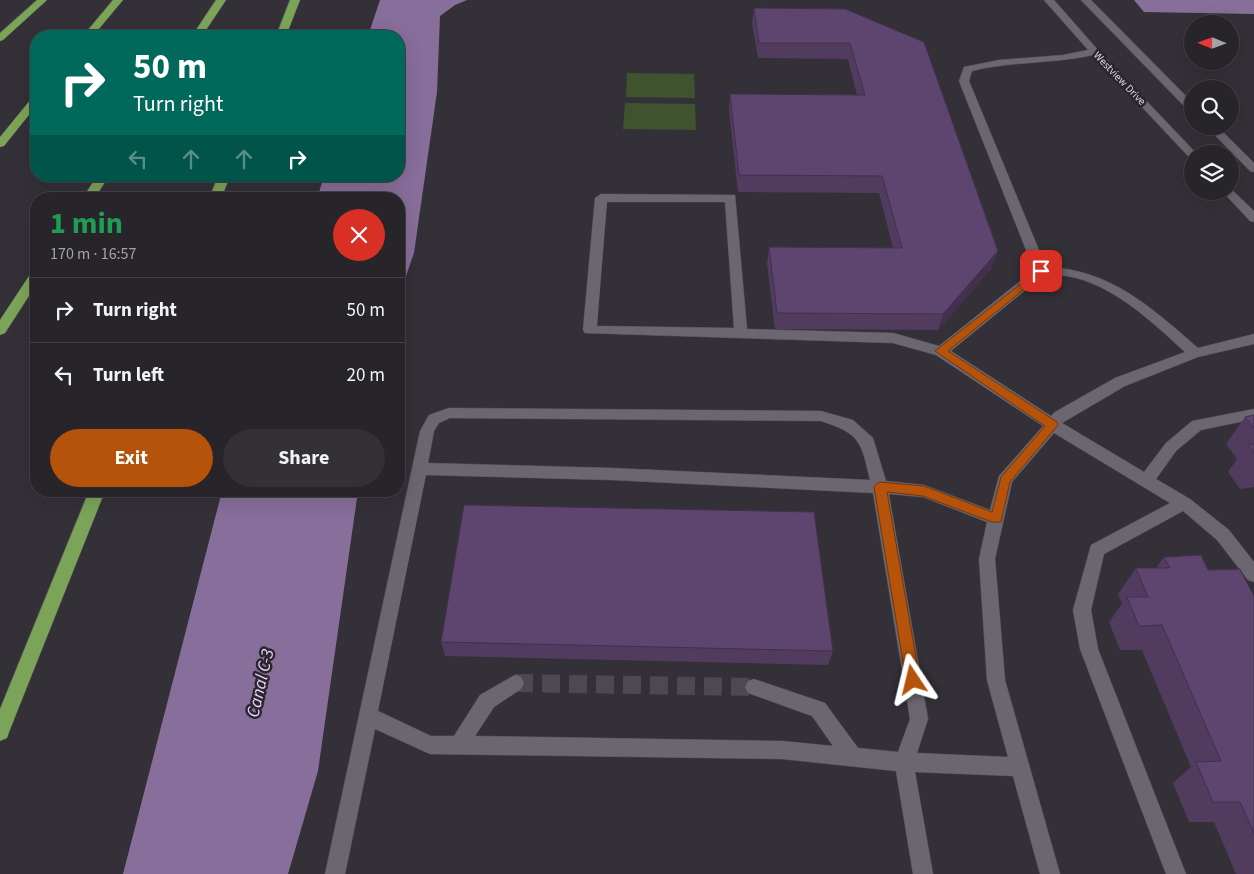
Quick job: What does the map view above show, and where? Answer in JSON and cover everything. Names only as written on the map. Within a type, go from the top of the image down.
[{"type":"highway","points":[[0,38],[42,0]]},
{"type":"highway","points":[[93,30],[118,0]]},
{"type":"highway","points":[[201,30],[221,0]]},
{"type":"highway","points":[[283,30],[295,0]]},
{"type":"highway","points":[[0,144],[30,107]]},
{"type":"highway","points":[[0,330],[30,285]]},
{"type":"highway","points":[[0,732],[95,497]]},
{"type":"street","name":"Westview Drive","points":[[1049,0],[1095,52],[1184,146]]},
{"type":"street","points":[[1086,0],[1184,100]]},
{"type":"street","points":[[1041,271],[964,82],[968,69],[985,64],[1064,59],[1095,52]]},
{"type":"street","points":[[1220,135],[1254,169]]},
{"type":"street","points":[[741,333],[731,198],[601,198],[590,330],[893,338],[941,351],[1053,425],[1184,504],[1223,535],[1254,575]]},
{"type":"street","points":[[1237,200],[1254,218]]},
{"type":"street","points":[[941,351],[1041,271],[1068,272],[1101,283],[1132,301],[1195,353]]},
{"type":"street","points":[[1050,874],[996,680],[987,559],[1005,480],[1060,416],[1120,382],[1195,353],[1254,339]]},
{"type":"street","points":[[335,874],[427,431],[434,419],[449,413],[821,416],[848,424],[868,442],[880,487],[919,719],[904,762],[923,874]]},
{"type":"street","points":[[1146,481],[1171,448],[1197,425],[1254,414]]},
{"type":"street","points":[[419,469],[612,474],[880,487],[924,491],[996,519]]},
{"type":"street","points":[[1176,874],[1089,649],[1082,610],[1097,550],[1184,504]]},
{"type":"street","points":[[459,745],[488,700],[515,683]]},
{"type":"street","points":[[754,686],[818,708],[853,757]]},
{"type":"street","points":[[368,716],[430,745],[782,750],[904,762],[1020,767]]},
{"type":"green space","points":[[627,73],[694,74],[695,98],[626,97]]},
{"type":"green space","points":[[625,103],[695,104],[696,130],[623,129]]},
{"type":"water","points":[[380,0],[467,0],[455,5],[440,16],[437,92],[414,253],[405,279],[405,192],[319,192],[322,182],[405,182],[405,30],[370,30]]},
{"type":"water","points":[[1134,0],[1254,0],[1254,14],[1144,12]]},
{"type":"water","name":"Canal C-3","points":[[220,497],[357,497],[318,771],[288,874],[123,874]]},
{"type":"building","points":[[754,8],[845,9],[924,42],[998,251],[943,314],[777,313],[769,247],[902,248],[882,176],[739,175],[730,94],[865,95],[850,43],[759,43]]},
{"type":"building","points":[[1254,415],[1254,428],[1245,417]]},
{"type":"building","points":[[1254,444],[1254,453],[1248,445]]},
{"type":"building","points":[[464,505],[814,512],[833,651],[441,642]]},
{"type":"building","points":[[1201,555],[1208,570],[1240,569],[1254,596],[1254,833],[1240,802],[1213,802],[1196,762],[1221,761],[1162,625],[1139,626],[1127,597],[1148,597],[1136,568],[1170,568],[1164,557]]},
{"type":"tunnel","points":[[515,683],[754,687]]},
{"type":"route","points":[[913,680],[880,487],[924,491],[996,519],[1005,480],[1053,425],[941,351],[1041,271]]}]
